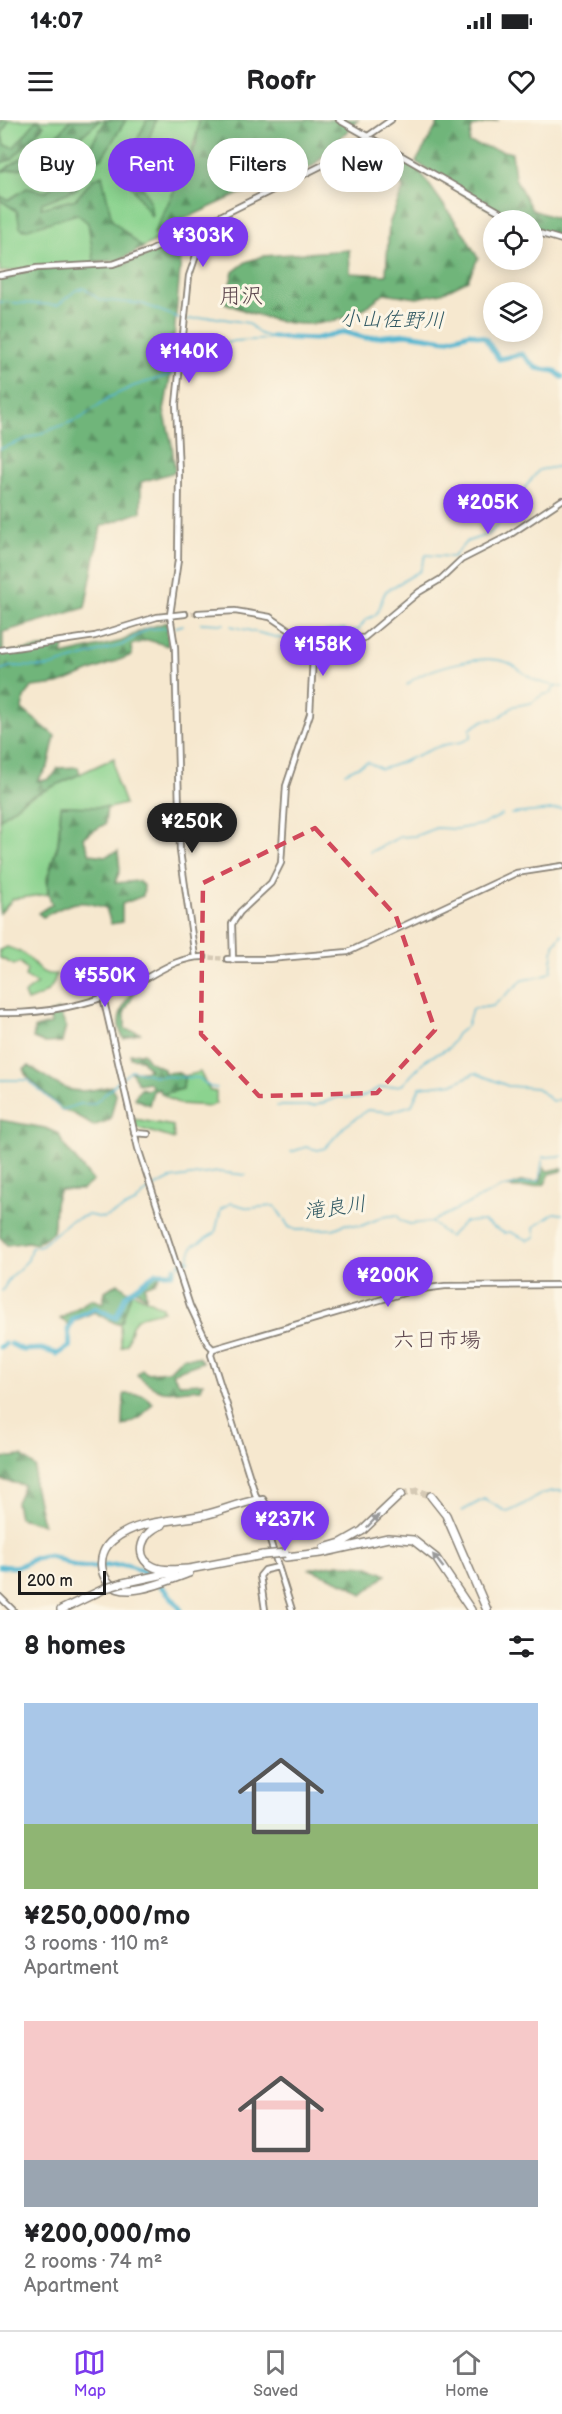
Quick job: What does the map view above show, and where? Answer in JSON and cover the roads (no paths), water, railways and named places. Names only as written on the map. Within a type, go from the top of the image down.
[{"type":"highway","points":[[286,1555],[325,1548],[348,1540],[362,1531],[401,1494]]},
{"type":"highway","points":[[431,1496],[446,1515],[488,1610]]},
{"type":"highway","points":[[143,1583],[134,1590],[119,1589],[107,1581],[103,1573],[102,1557],[113,1540],[141,1525],[205,1515],[257,1500]]},
{"type":"highway","points":[[188,1571],[162,1569],[148,1564],[141,1552],[145,1535],[160,1525],[205,1518],[257,1500]]},
{"type":"highway","points":[[61,1610],[107,1589],[124,1584],[143,1583],[188,1571],[263,1557],[327,1552],[388,1538],[413,1540],[436,1558],[471,1610]]},
{"type":"highway","points":[[66,1610],[107,1589]]},
{"type":"street","points":[[339,120],[496,210]]},
{"type":"street","points":[[0,275],[37,268],[122,262],[203,225],[335,159],[391,120]]},
{"type":"street","points":[[195,957],[180,851],[178,725],[174,642],[170,615],[178,567],[179,473],[176,404],[186,327],[189,276],[203,235],[203,225]]},
{"type":"street","points":[[543,234],[562,240]]},
{"type":"street","points":[[198,613],[235,611],[270,617],[290,632],[305,636],[364,638],[419,592],[441,579],[461,560],[508,536],[562,500]]},
{"type":"street","points":[[0,650],[95,636],[170,615],[185,614]]},
{"type":"street","points":[[314,637],[310,714],[286,786],[281,863],[271,883],[240,912],[232,924],[230,959],[269,959],[348,952],[516,873],[562,866]]},
{"type":"street","points":[[0,1013],[47,1011],[103,997],[129,987],[179,961],[204,957]]},
{"type":"street","points":[[103,997],[134,1133],[190,1306],[208,1344],[213,1349]]},
{"type":"street","points":[[134,1133],[148,1134]]},
{"type":"street","points":[[213,1349],[414,1290],[452,1286],[562,1285]]},
{"type":"street","points":[[213,1349],[211,1355],[292,1610]]},
{"type":"street","points":[[257,1500],[263,1499],[270,1511]]},
{"type":"street","points":[[265,1610],[260,1576],[265,1570],[278,1567]]},
{"type":"street","points":[[0,1597],[13,1610]]},
{"type":"waterway","points":[[0,302],[58,305],[76,290],[84,288],[100,300],[143,304],[184,320],[212,317],[248,323],[260,334],[271,337]]},
{"type":"waterway","name":"小山佐野川","points":[[272,337],[315,339],[344,332],[366,338],[406,334],[446,340],[470,333],[485,338],[499,359],[522,354],[536,368],[555,371],[562,377]]},
{"type":"waterway","points":[[181,371],[223,344],[272,337]]},
{"type":"waterway","points":[[0,449],[81,418],[108,398],[134,386],[176,373]]},
{"type":"waterway","points":[[316,633],[344,629],[349,632],[359,629],[366,619],[378,612],[386,591],[420,571],[426,555],[453,557],[466,542],[489,534],[503,520],[524,511],[519,495],[539,470],[562,466]]},
{"type":"waterway","points":[[201,623],[224,624]]},
{"type":"waterway","points":[[176,627],[183,625]]},
{"type":"waterway","points":[[231,626],[288,640],[296,641],[302,638]]},
{"type":"waterway","points":[[0,670],[12,666],[48,667],[122,645],[148,629],[169,628]]},
{"type":"waterway","points":[[407,685],[438,668],[467,661],[493,660],[512,665],[538,682],[562,687]]},
{"type":"waterway","points":[[345,773],[368,762],[381,769],[389,767],[440,746],[465,741],[471,736],[470,729],[484,720],[497,719],[514,706],[531,703],[542,695],[551,693],[556,685]]},
{"type":"waterway","points":[[511,814],[562,809]]},
{"type":"waterway","points":[[370,852],[400,837],[415,836],[436,828],[457,829],[484,824],[502,815]]},
{"type":"waterway","points":[[277,1106],[314,1106],[339,1097],[358,1099],[379,1088],[402,1085],[427,1059],[449,1048],[457,1034],[467,1026],[472,1009],[493,1006],[523,980],[544,976],[551,971],[554,945],[562,934]]},
{"type":"waterway","points":[[123,1077],[132,1070],[156,1076],[199,1078],[210,1087],[217,1088]]},
{"type":"waterway","points":[[291,1152],[306,1147],[318,1150],[325,1148],[344,1127],[367,1110],[390,1112],[412,1105],[420,1087],[455,1083],[475,1073],[508,1086],[537,1088],[552,1101],[562,1099]]},
{"type":"waterway","points":[[0,1080],[28,1080],[62,1110],[79,1104],[94,1104],[120,1080]]},
{"type":"waterway","name":"滝良川","points":[[188,1260],[193,1246],[215,1233],[221,1209],[231,1203],[249,1208],[275,1206],[289,1227],[296,1230],[333,1229],[346,1224],[361,1226],[383,1217],[397,1215],[401,1221],[410,1224],[431,1222],[502,1187],[539,1181],[543,1157],[562,1156]]},
{"type":"waterway","points":[[2,1291],[10,1278],[28,1260],[31,1248],[42,1245],[70,1221],[88,1215],[104,1218],[135,1203],[148,1190],[170,1179],[218,1172],[246,1175]]},
{"type":"waterway","name":"滝良川","points":[[431,1222],[449,1237],[464,1222],[483,1221],[504,1233],[510,1232],[528,1240],[535,1237],[534,1227],[554,1213],[562,1214]]},
{"type":"waterway","name":"滝良川","points":[[180,1264],[188,1260]]},
{"type":"waterway","name":"滝良川","points":[[11,1344],[23,1350],[41,1349],[58,1354],[70,1346],[68,1330],[73,1319],[95,1308],[116,1318],[126,1295],[156,1273],[172,1273],[175,1268]]},
{"type":"waterway","name":"滝良川","points":[[0,1347],[5,1344]]},
{"type":"waterway","points":[[462,1511],[484,1499],[507,1512],[547,1492],[562,1491]]},
{"type":"waterway","points":[[0,1566],[16,1567],[44,1556],[54,1557],[78,1567],[124,1565],[140,1570],[156,1582],[181,1610]]},
{"type":"tunnel","points":[[185,614],[198,613]]},
{"type":"tunnel","points":[[204,957],[227,959]]},
{"type":"tunnel","points":[[401,1494],[418,1491],[431,1496]]},
{"type":"district","name":"用沢","points":[[241,296]]},
{"type":"district","name":"六日市場","points":[[437,1340]]}]
